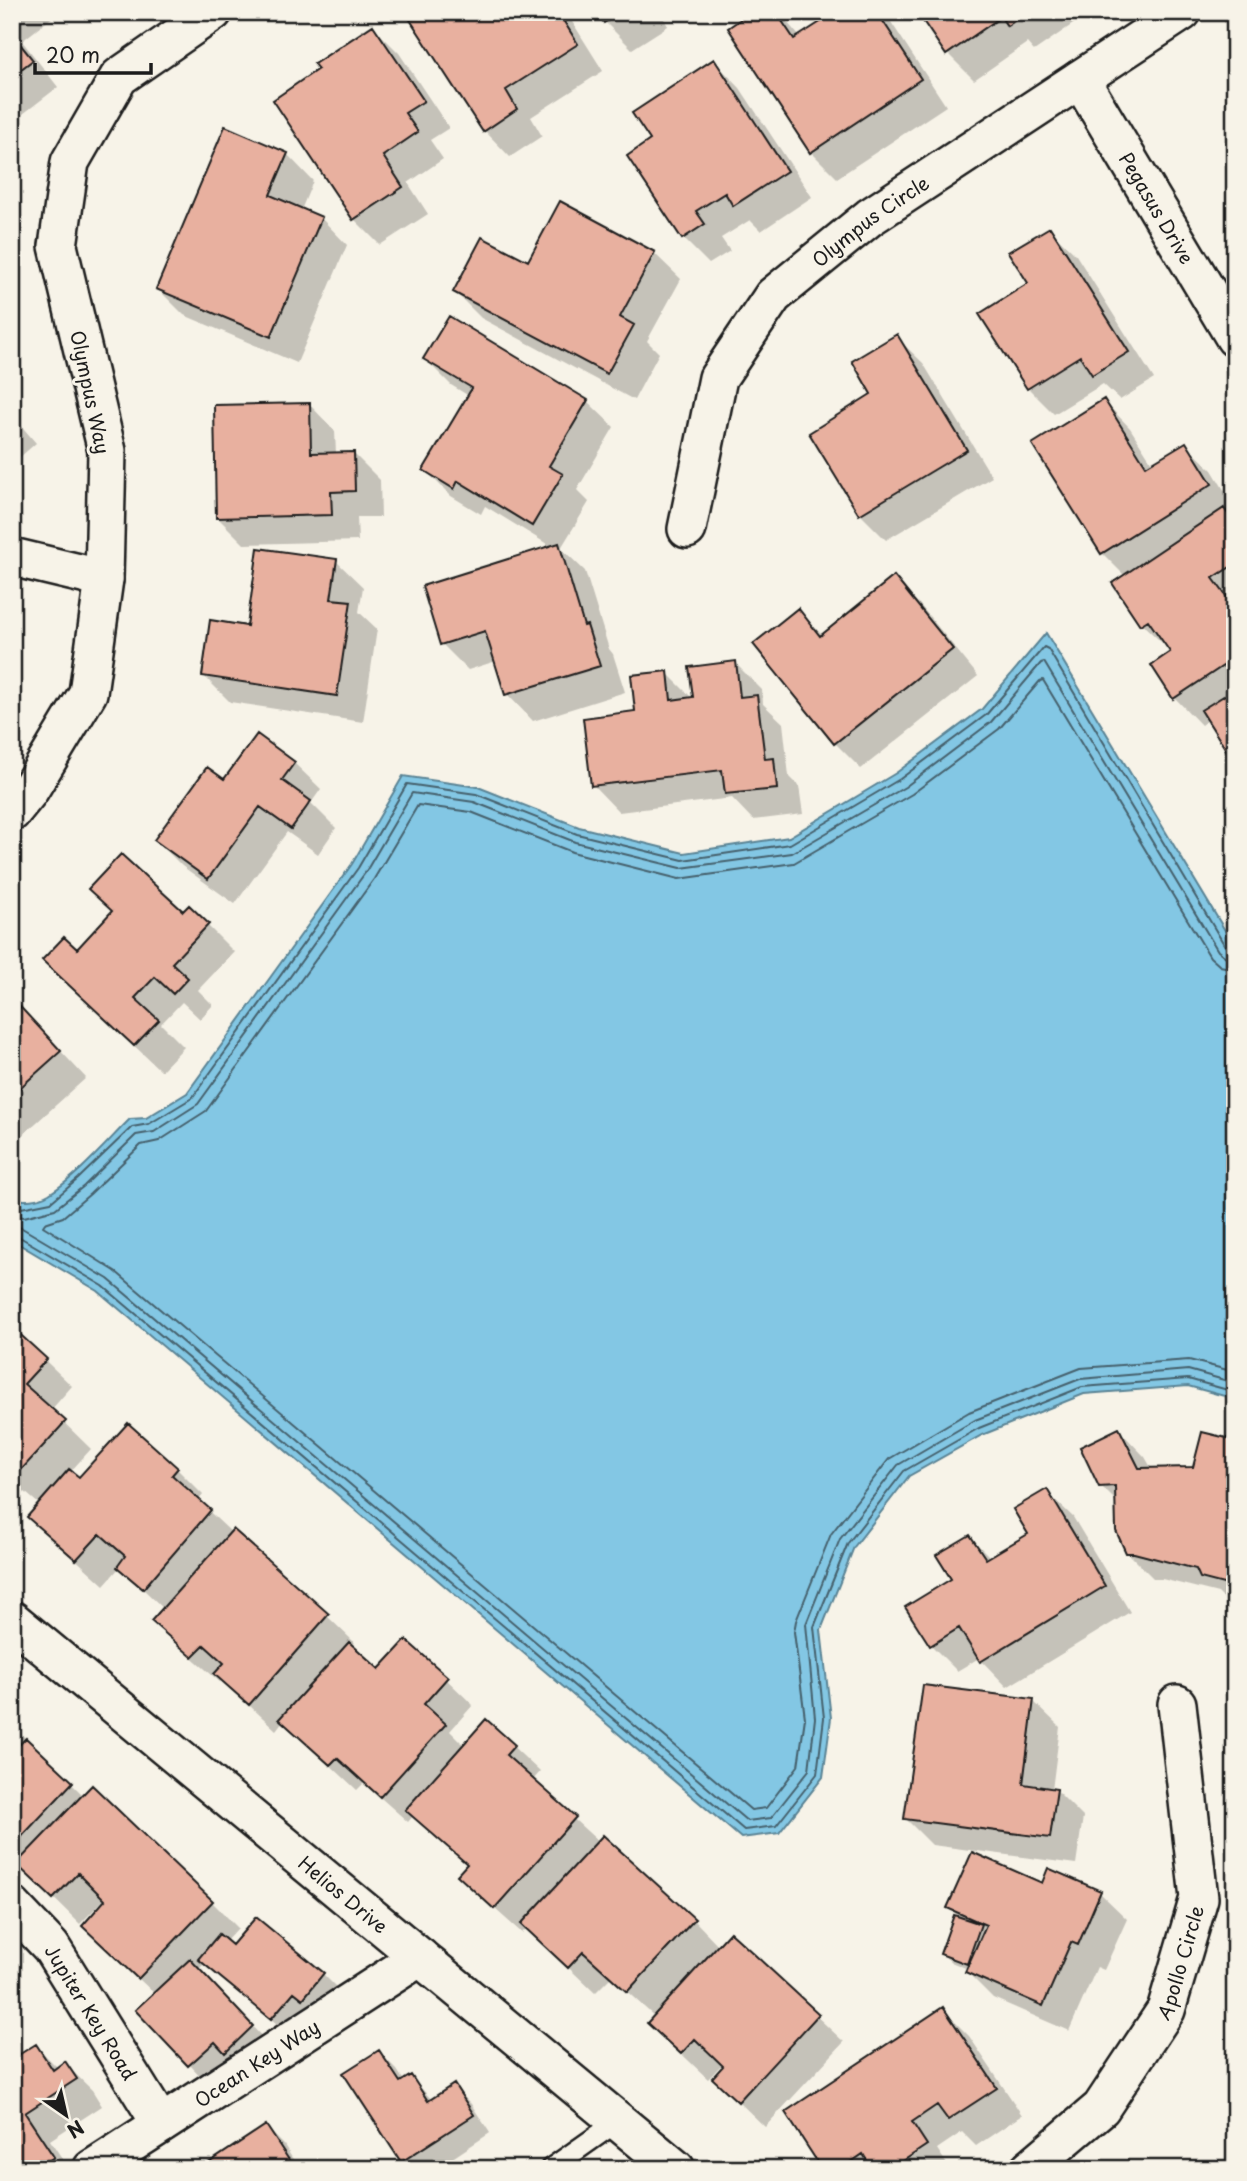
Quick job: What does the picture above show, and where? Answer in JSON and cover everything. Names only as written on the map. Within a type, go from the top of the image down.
[{"type":"street","name":"Olympus Way","points":[[12,812],[29,792],[89,693],[104,579],[107,451],[58,246],[71,162],[120,77],[213,12]]},
{"type":"street","name":"Olympus Circle","points":[[687,529],[718,378],[773,296],[870,217],[1182,12]]},
{"type":"street","name":"Pegasus Drive","points":[[1080,79],[1235,338]]},
{"type":"street","points":[[12,557],[104,579]]},
{"type":"street","name":"Helios Drive","points":[[12,1620],[676,2169]]},
{"type":"street","name":"Apollo Circle","points":[[1029,2169],[1101,2108],[1166,2010],[1199,1898],[1177,1704]]},
{"type":"street","name":"Jupiter Key Road","points":[[12,1906],[51,1947],[161,2124]]},
{"type":"street","name":"Ocean Key Way","points":[[92,2169],[420,1957]]},
{"type":"lane","points":[[550,2169],[618,2121]]},
{"type":"water","points":[[1046,633],[1235,947],[1235,1399],[1188,1386],[1084,1394],[982,1435],[909,1476],[854,1547],[821,1630],[831,1718],[823,1777],[779,1833],[741,1838],[98,1291],[12,1240],[12,1198],[31,1200],[49,1194],[81,1169],[130,1119],[146,1118],[187,1093],[352,864],[403,776],[478,787],[579,827],[684,853],[789,837],[896,773],[982,709]]},
{"type":"building","points":[[405,12],[558,12],[578,44],[506,90],[517,109],[483,132]]},
{"type":"building","points":[[597,12],[622,12],[604,23]]},
{"type":"building","points":[[751,12],[776,12],[794,39],[836,12],[877,12],[921,79],[810,153],[728,28]]},
{"type":"building","points":[[917,12],[1027,12],[1007,26],[1001,17],[946,55]]},
{"type":"building","points":[[373,25],[424,101],[405,113],[418,132],[383,156],[403,187],[353,220],[273,100],[318,69],[314,64]]},
{"type":"building","points":[[12,34],[33,60],[12,76]]},
{"type":"building","points":[[714,59],[787,171],[733,206],[725,193],[696,211],[705,224],[682,239],[627,156],[650,140],[632,113]]},
{"type":"building","points":[[225,126],[288,153],[270,195],[322,217],[271,337],[156,289]]},
{"type":"building","points":[[560,201],[655,252],[620,317],[634,325],[607,374],[453,292],[482,237],[528,261]]},
{"type":"building","points":[[1050,227],[1129,352],[1092,375],[1080,356],[1027,389],[979,314],[1028,283],[1008,252]]},
{"type":"building","points":[[449,316],[588,400],[549,466],[563,474],[532,526],[458,481],[454,489],[423,470],[472,388],[423,359]]},
{"type":"building","points":[[897,334],[967,450],[859,515],[809,433],[871,394],[852,361]]},
{"type":"building","points":[[1104,399],[1146,466],[1186,442],[1212,484],[1101,554],[1032,444]]},
{"type":"building","points":[[310,403],[311,453],[354,452],[355,491],[331,492],[332,515],[216,518],[214,405]]},
{"type":"building","points":[[1224,508],[1235,525],[1235,564],[1213,578],[1235,608],[1235,658],[1173,699],[1151,665],[1170,652],[1148,620],[1140,625],[1112,583]]},
{"type":"building","points":[[559,543],[584,626],[587,625],[600,666],[505,695],[485,631],[440,645],[422,586]]},
{"type":"building","points":[[258,548],[337,559],[331,599],[351,601],[337,696],[202,676],[210,620],[247,626]]},
{"type":"building","points":[[894,576],[953,649],[834,744],[753,644],[798,608],[820,636]]},
{"type":"building","points":[[736,661],[740,697],[757,695],[765,759],[774,758],[777,789],[725,794],[722,770],[591,786],[583,718],[635,711],[631,675],[668,671],[671,700],[693,697],[689,667]]},
{"type":"building","points":[[1235,689],[1235,764],[1201,710]]},
{"type":"building","points":[[257,734],[295,762],[282,780],[311,801],[291,829],[260,807],[208,879],[154,840],[207,767],[224,779]]},
{"type":"building","points":[[121,854],[183,911],[189,905],[209,924],[172,963],[188,978],[173,994],[155,977],[135,998],[159,1020],[134,1046],[42,960],[64,937],[77,949],[112,911],[88,889]]},
{"type":"building","points":[[12,998],[61,1051],[12,1095]]},
{"type":"building","points":[[12,1327],[47,1359],[24,1384],[66,1421],[12,1480]]},
{"type":"building","points":[[128,1423],[178,1468],[172,1475],[211,1510],[143,1589],[117,1567],[125,1556],[100,1534],[76,1560],[27,1517],[69,1469],[79,1477]]},
{"type":"building","points":[[1119,1428],[1139,1468],[1193,1467],[1202,1432],[1235,1440],[1235,1587],[1200,1578],[1196,1569],[1126,1553],[1116,1531],[1115,1486],[1099,1487],[1080,1447]]},
{"type":"building","points":[[1047,1489],[1105,1586],[980,1662],[959,1628],[930,1646],[905,1607],[951,1579],[936,1555],[970,1535],[986,1559],[1028,1534],[1013,1509]]},
{"type":"building","points":[[233,1529],[329,1614],[249,1705],[214,1674],[224,1663],[204,1645],[192,1657],[151,1621]]},
{"type":"building","points":[[406,1640],[448,1677],[424,1704],[446,1724],[380,1797],[337,1758],[330,1765],[279,1719],[349,1642],[379,1669]]},
{"type":"building","points":[[923,1685],[1034,1699],[1023,1784],[1057,1789],[1050,1838],[904,1819]]},
{"type":"building","points":[[486,1719],[515,1745],[506,1755],[576,1817],[494,1909],[457,1875],[467,1864],[405,1810]]},
{"type":"building","points":[[26,1738],[73,1782],[12,1847],[12,1752]]},
{"type":"building","points":[[92,1785],[213,1901],[138,1979],[82,1926],[105,1900],[78,1873],[53,1899],[16,1864]]},
{"type":"building","points":[[603,1835],[695,1919],[627,1992],[583,1952],[568,1968],[521,1924]]},
{"type":"building","points":[[972,1852],[1042,1883],[1048,1868],[1101,1891],[1078,1945],[1071,1942],[1043,2006],[965,1972],[986,1925],[947,1908]]},
{"type":"building","points":[[954,1915],[981,1924],[967,1964],[940,1954]]},
{"type":"building","points":[[256,1917],[324,1973],[303,1999],[294,1992],[271,2019],[198,1959],[219,1934],[232,1945]]},
{"type":"building","points":[[730,1932],[819,2014],[738,2102],[712,2078],[723,2066],[695,2039],[681,2054],[647,2023]]},
{"type":"building","points":[[190,1959],[253,2026],[225,2053],[215,2042],[188,2066],[135,2010]]},
{"type":"building","points":[[943,2007],[997,2088],[948,2120],[937,2105],[912,2122],[927,2145],[891,2169],[872,2169],[863,2154],[841,2169],[822,2169],[785,2112]]},
{"type":"building","points":[[36,2044],[53,2070],[65,2061],[77,2079],[25,2113],[54,2157],[36,2169],[25,2169],[17,2158],[12,2162],[12,2059]]},
{"type":"building","points":[[379,2050],[400,2082],[411,2075],[428,2101],[454,2084],[474,2115],[401,2162],[343,2073]]},
{"type":"building","points":[[266,2125],[295,2169],[201,2168]]}]
